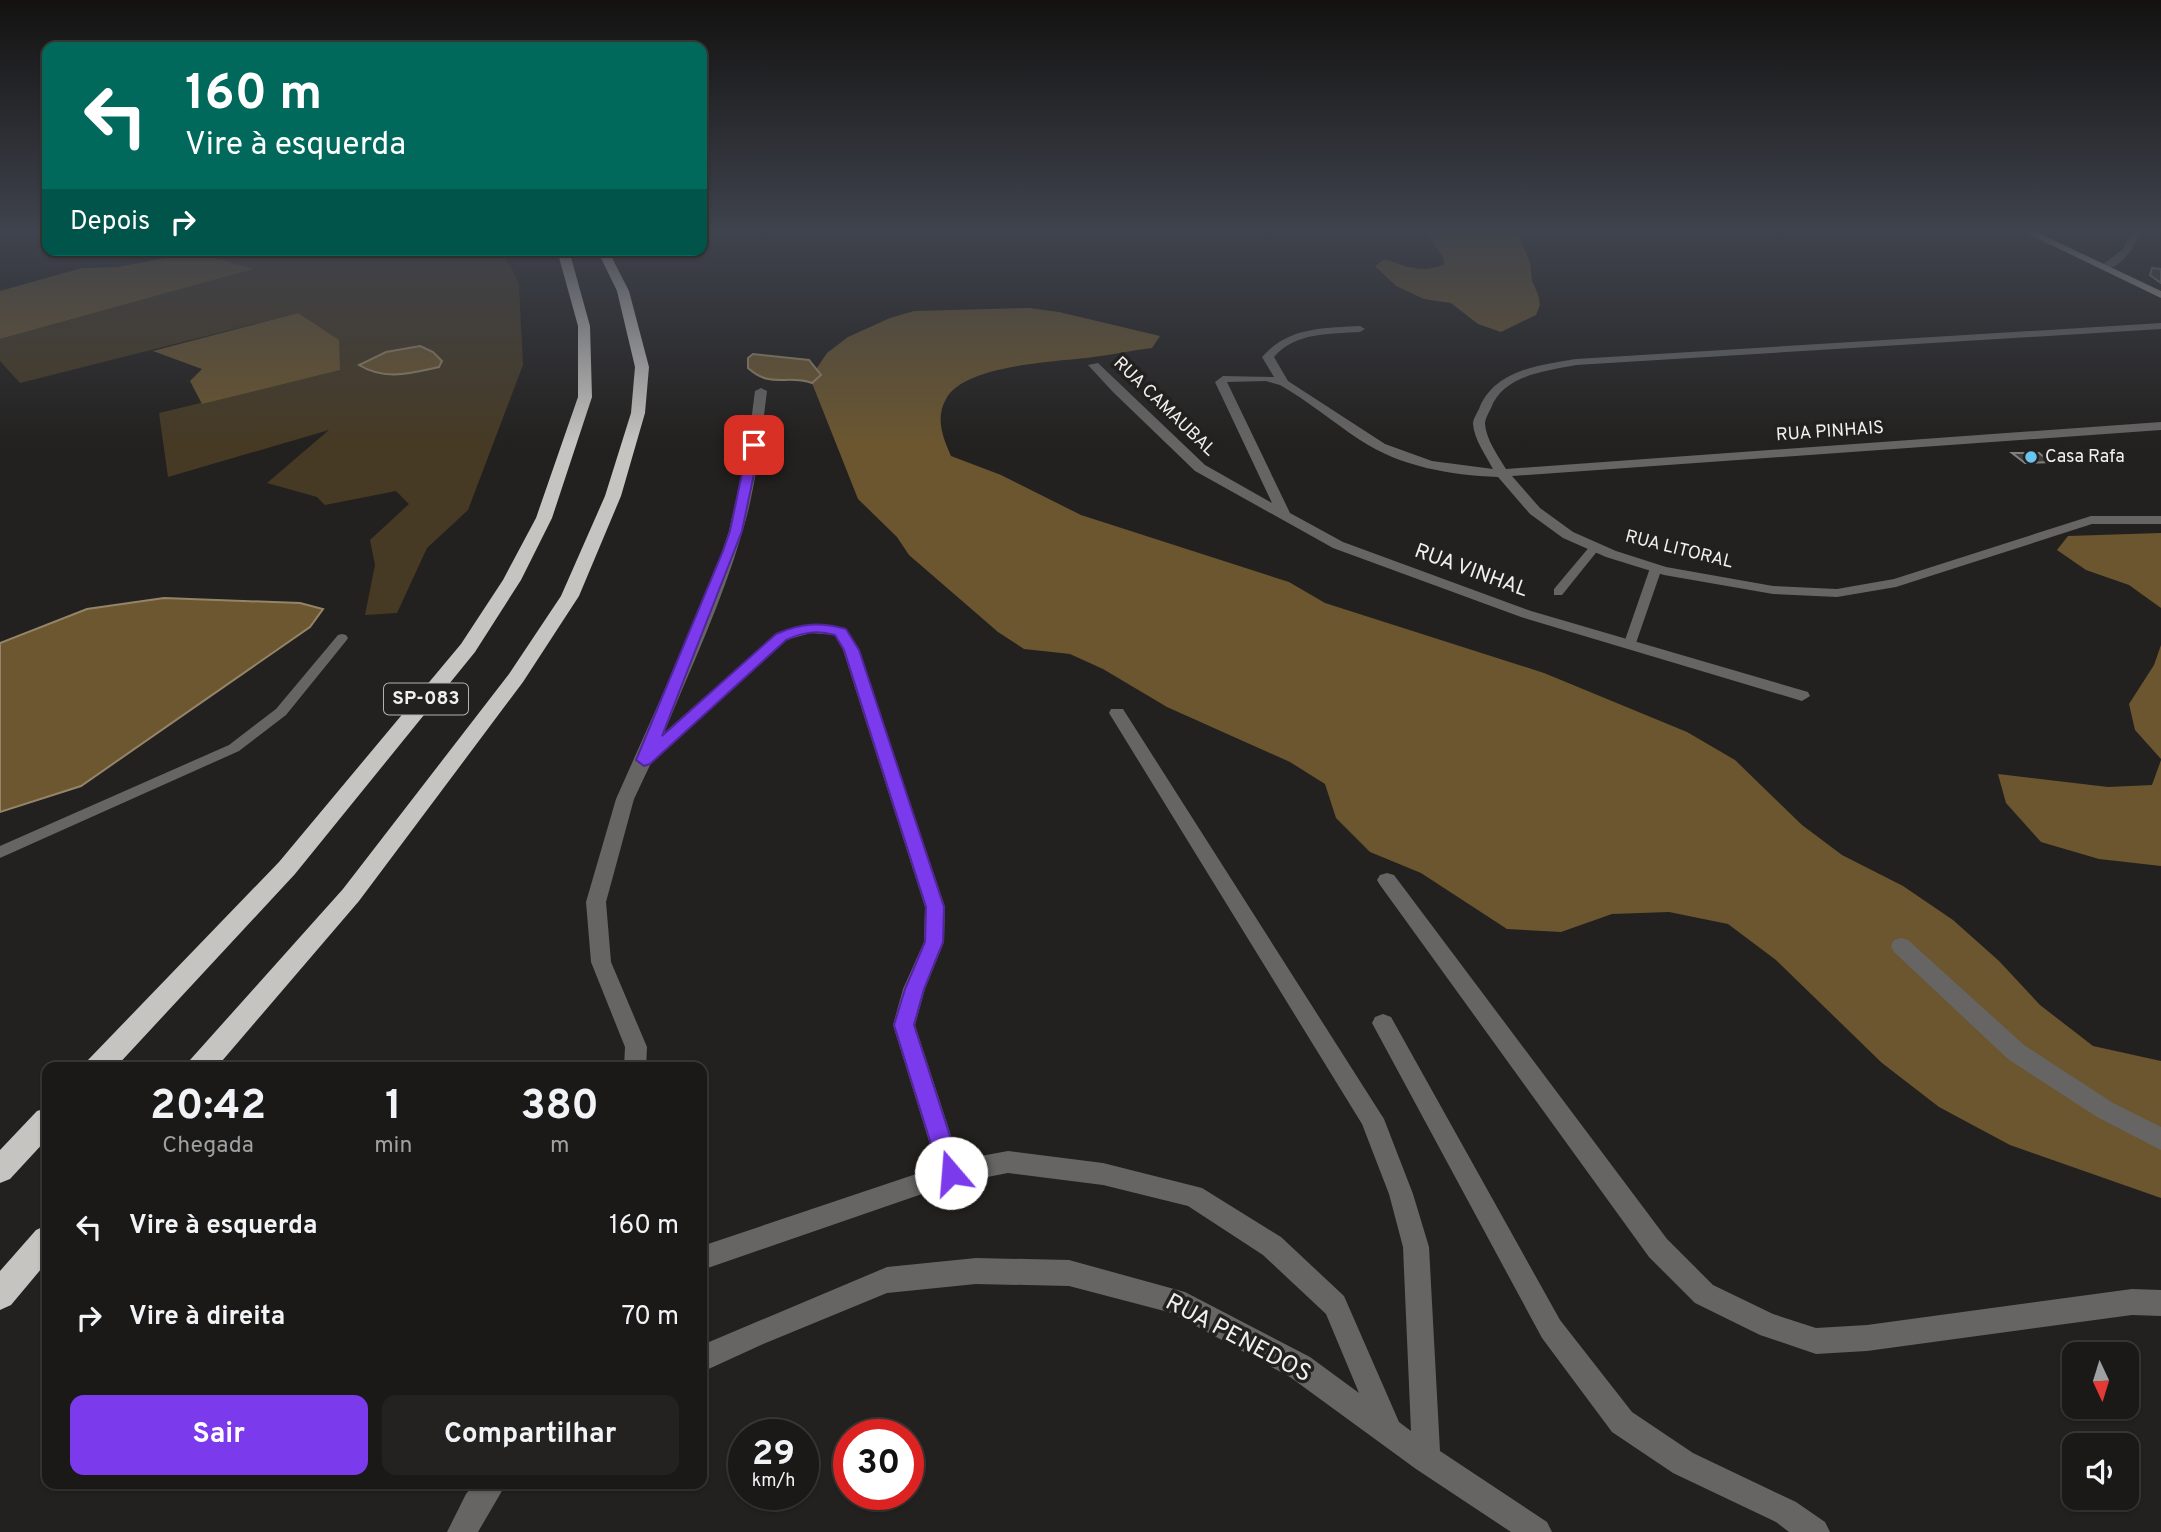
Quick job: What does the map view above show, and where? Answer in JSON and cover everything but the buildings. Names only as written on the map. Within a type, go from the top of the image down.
[{"type":"highway","name":"SP-083","points":[[103,1062],[286,868],[468,649],[512,580],[544,518],[584,397],[584,326],[577,301]]},
{"type":"highway","name":"SP-083","points":[[204,1062],[351,895],[516,678],[570,596],[613,496],[638,413],[642,367],[626,301]]},
{"type":"highway","points":[[0,1170],[42,1125]]},
{"type":"highway","points":[[0,1294],[42,1246]]},
{"type":"street","name":"RUA LITORAL","points":[[2161,326],[1576,362],[1529,371],[1504,383],[1488,400],[1479,423],[1487,448],[1502,473],[1535,511],[1568,535],[1656,568],[1773,590],[1837,593],[1896,583],[2091,520],[2161,520]]},
{"type":"street","points":[[1284,383],[1268,357],[1276,345],[1289,337],[1360,329]]},
{"type":"street","name":"RUA CAMAUBAL","points":[[1094,365],[1200,468],[1284,514]]},
{"type":"street","points":[[1284,514],[1221,382],[1230,377],[1267,378],[1284,383],[1384,449],[1447,468],[1502,473]]},
{"type":"street","points":[[635,1062],[636,1047],[601,962],[596,902],[625,799],[716,590],[736,531],[754,445],[761,391]]},
{"type":"street","name":"RUA PINHAIS","points":[[1502,473],[2161,426]]},
{"type":"street","name":"RUA VINHAL","points":[[1284,514],[1338,545],[1526,614],[1802,696]]},
{"type":"street","points":[[644,760],[781,637],[794,631],[820,626],[841,632],[852,650],[935,907],[934,942],[914,989],[904,1025],[951,1173]]},
{"type":"street","points":[[1117,713],[1372,1119],[1401,1194],[1416,1247],[1426,1459]]},
{"type":"street","points":[[1387,880],[1658,1248],[1704,1293],[1769,1325],[1816,1341],[1867,1338],[2132,1302],[2161,1303]]},
{"type":"street","points":[[1901,946],[2016,1052],[2105,1110],[2161,1139]]},
{"type":"street","points":[[1383,1023],[1551,1329],[1622,1422],[1683,1463],[1786,1512],[1815,1532]]},
{"type":"street","points":[[707,1256],[951,1173],[1008,1162],[1103,1174],[1193,1196],[1272,1246],[1335,1306],[1389,1432]]},
{"type":"street","name":"RUA PENEDOS","points":[[707,1357],[752,1335],[887,1280],[976,1271],[1069,1273],[1176,1301],[1300,1367],[1426,1459],[1537,1532]]},
{"type":"street","points":[[462,1532],[475,1504],[488,1489]]},
{"type":"lane","points":[[1559,592],[1595,547]]},
{"type":"lane","points":[[1630,643],[1656,568]]},
{"type":"lane","points":[[0,852],[234,748],[281,712],[342,638]]},
{"type":"shaded area","points":[[0,301],[136,301],[0,339]]},
{"type":"shaded area","points":[[135,301],[520,301],[523,365],[468,510],[427,548],[397,613],[365,615],[375,565],[370,540],[409,504],[396,491],[325,505],[317,497],[267,483],[329,430],[168,477],[159,413],[339,370],[298,313],[20,383],[0,361],[0,339]]},
{"type":"shaded area","points":[[1441,301],[1539,301],[1540,305],[1536,315],[1501,332],[1478,324],[1451,303]]},
{"type":"shaded area","points":[[1029,308],[1059,312],[1160,336],[1152,348],[1013,367],[972,378],[956,387],[946,399],[941,413],[941,428],[951,456],[1001,475],[1081,515],[1289,582],[1325,603],[1544,673],[1687,732],[1735,760],[1802,825],[1842,855],[1903,886],[1953,920],[1999,961],[2040,1005],[2093,1046],[2161,1061],[2161,1198],[2010,1145],[1939,1107],[1882,1063],[1776,960],[1728,924],[1669,912],[1612,914],[1561,932],[1507,929],[1421,873],[1370,852],[1336,818],[1325,784],[1290,762],[1167,707],[1103,669],[1070,654],[1024,649],[998,632],[909,555],[897,537],[858,499],[810,378],[827,353],[848,337],[890,318],[914,311]]},
{"type":"shaded area","points":[[298,313],[339,340],[340,370],[202,404],[190,381],[202,369],[153,351]]},
{"type":"shaded area","points":[[420,346],[433,352],[442,361],[439,367],[388,374],[359,365],[386,352]]},
{"type":"shaded area","points":[[753,354],[809,360],[821,375],[812,383],[764,378],[748,368],[748,358]]},
{"type":"shaded area","points":[[2161,533],[2161,608],[2129,585],[2086,570],[2057,550],[2068,536]]},
{"type":"shaded area","points":[[164,598],[300,603],[323,609],[310,627],[81,786],[0,812],[0,643],[87,609]]},
{"type":"shaded area","points":[[2161,645],[2161,759],[2135,730],[2129,704],[2154,665]]},
{"type":"shaded area","points":[[2161,760],[2161,866],[2099,859],[2041,842],[2006,803],[1998,774],[2108,787],[2152,785]]},
{"type":"place","name":"Casa Rafa","points":[[2031,457]]},
{"type":"route","points":[[754,445],[736,531],[716,590],[644,760],[781,637],[794,631],[820,626],[841,632],[852,650],[935,907],[934,942],[914,989],[904,1025],[951,1173]]}]
